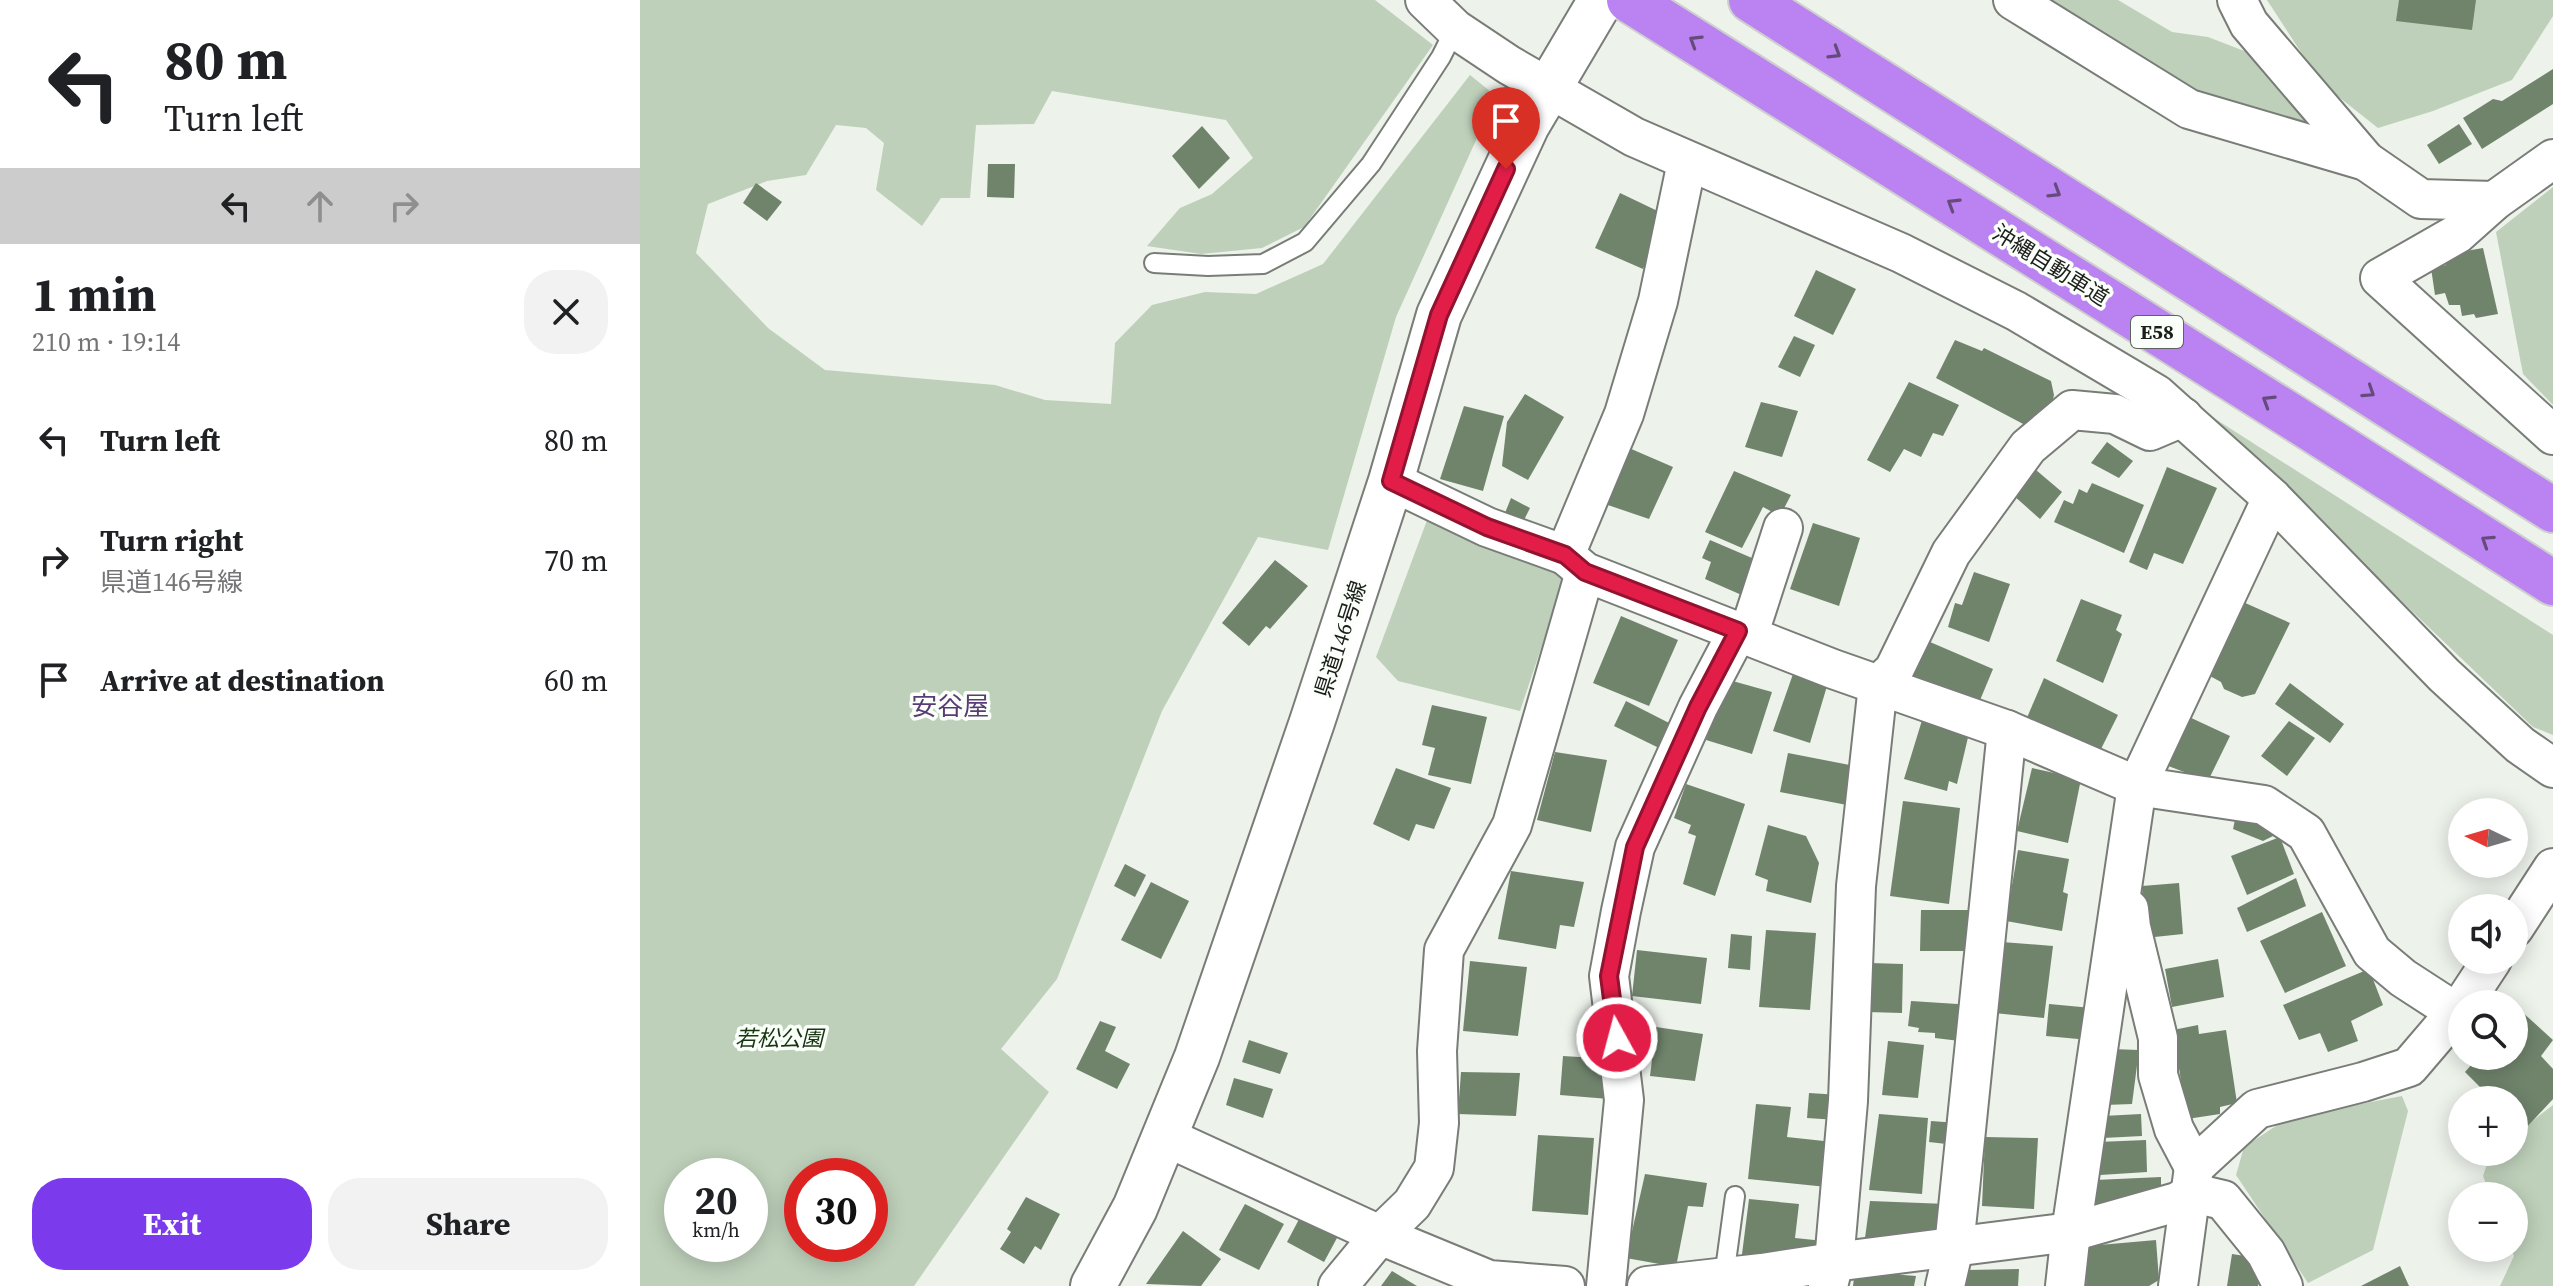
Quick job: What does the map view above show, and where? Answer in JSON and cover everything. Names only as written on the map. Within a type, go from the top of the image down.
[{"type":"highway","name":"沖縄自動車道","points":[[1629,0],[2553,583]]},
{"type":"highway","points":[[1751,0],[2553,510]]},
{"type":"main road","name":"県道146号線","points":[[1093,1286],[1135,1208],[1197,1057],[1391,481],[1439,315],[1527,125],[1601,0]]},
{"type":"street","points":[[1425,0],[1455,29],[1509,65],[1556,72],[1634,137],[1901,253],[2016,311],[2156,394],[2272,498],[2444,675],[2520,745],[2553,768]]},
{"type":"street","points":[[2013,0],[2189,109],[2366,161]]},
{"type":"street","points":[[2237,0],[2249,24],[2366,161],[2421,199],[2494,201]]},
{"type":"street","points":[[2553,159],[2494,201],[2457,234],[2380,278],[2553,435]]},
{"type":"street","points":[[1338,1286],[1380,1235],[1412,1204],[1434,1168],[1439,1123],[1437,1051],[1444,950],[1512,825],[1575,563],[1658,301],[1687,162]]},
{"type":"street","points":[[1831,1274],[1848,1101],[1856,886],[1878,685],[1894,670],[1951,553],[2028,447],[2072,410],[2115,414],[2150,431],[2183,417]]},
{"type":"street","points":[[1391,481],[1487,527],[1743,634],[2007,730],[2137,786],[2264,805],[2306,833],[2372,952],[2403,978],[2448,1000]]},
{"type":"street","points":[[2065,1286],[2137,786],[2272,498]]},
{"type":"street","points":[[1606,1286],[1624,1100],[1609,976],[1635,847],[1698,707],[1743,634],[1783,528]]},
{"type":"street","points":[[1945,1286],[1954,1247],[2007,730]]},
{"type":"street","points":[[2528,906],[2553,868]]},
{"type":"street","points":[[2125,873],[2131,927],[2158,1038],[2158,1075],[2194,1180],[2178,1286]]},
{"type":"street","points":[[1647,1286],[1724,1277],[1831,1274],[1954,1247],[2071,1232],[2177,1202],[2257,1109],[2409,1067],[2448,1022]]},
{"type":"street","points":[[1166,1137],[1380,1235],[1489,1280],[1565,1286]]},
{"type":"street","points":[[2194,1180],[2223,1200],[2266,1253],[2283,1286]]},
{"type":"lane","points":[[1154,263],[1208,266],[1263,264],[1305,242],[1371,164],[1441,57],[1455,29]]},
{"type":"lane","points":[[1724,1277],[1735,1196]]},
{"type":"green space","name":"若松公園","points":[[640,0],[1375,0],[1433,45],[1304,227],[1262,248],[1201,254],[1147,246],[1180,208],[1212,194],[1253,158],[1226,120],[1052,91],[1034,124],[976,125],[970,198],[941,198],[922,226],[876,190],[884,143],[866,128],[836,125],[806,175],[767,181],[708,204],[696,253],[768,328],[825,370],[995,385],[1045,400],[1111,404],[1115,343],[1152,305],[1205,292],[1256,294],[1323,264],[1470,75],[1496,96],[1396,317],[1328,550],[1258,537],[1162,711],[1057,979],[1001,1049],[1049,1092],[914,1286],[640,1286]]},
{"type":"green space","points":[[2038,0],[2118,0],[2172,32],[2208,37],[2265,59],[2311,114],[2296,129],[2194,98]]},
{"type":"green space","points":[[2267,0],[2553,0],[2553,16],[2512,80],[2433,111],[2378,128],[2321,83]]},
{"type":"green space","points":[[2553,187],[2553,405],[2523,374],[2496,232]]},
{"type":"green space","points":[[2203,411],[2553,635],[2553,735],[2533,727]]},
{"type":"green space","points":[[1429,515],[1565,577],[1520,711],[1398,681],[1376,657]]},
{"type":"green space","points":[[2402,1096],[2408,1111],[2373,1250],[2308,1283],[2236,1175],[2244,1147],[2288,1118]]},
{"type":"green space","points":[[2553,1105],[2553,1286],[2500,1286],[2511,1262],[2528,1262],[2528,1182],[2485,1182],[2483,1176],[2486,1166],[2528,1166],[2528,1124]]},
{"type":"building","points":[[2399,0],[2476,0],[2472,30],[2396,21]]},
{"type":"building","points":[[2553,69],[2553,104],[2482,149],[2463,118],[2493,99],[2502,101]]},
{"type":"building","points":[[2459,124],[2472,144],[2439,164],[2427,145]]},
{"type":"building","points":[[1202,126],[1230,158],[1199,189],[1172,156]]},
{"type":"building","points":[[988,164],[1015,164],[1014,198],[987,197]]},
{"type":"building","points":[[756,183],[782,202],[767,221],[743,203]]},
{"type":"building","points":[[1620,193],[1668,216],[1643,269],[1595,248]]},
{"type":"building","points":[[2483,248],[2498,314],[2476,318],[2474,314],[2462,316],[2460,305],[2449,305],[2445,293],[2435,295],[2431,268],[2446,265],[2445,260],[2460,252]]},
{"type":"building","points":[[1816,270],[1856,289],[1833,335],[1794,316]]},
{"type":"building","points":[[1794,336],[1815,345],[1800,377],[1778,367]]},
{"type":"building","points":[[1955,340],[1982,351],[1984,348],[2051,381],[2054,395],[2051,408],[2027,426],[1936,378]]},
{"type":"building","points":[[1909,382],[1959,405],[1943,436],[1933,433],[1921,457],[1904,449],[1890,472],[1867,460]]},
{"type":"building","points":[[1525,394],[1564,417],[1528,480],[1502,466],[1507,422]]},
{"type":"building","points":[[1761,402],[1798,411],[1782,457],[1745,447]]},
{"type":"building","points":[[1464,406],[1504,416],[1483,491],[1440,479]]},
{"type":"building","points":[[2107,442],[2133,461],[2119,478],[2091,463]]},
{"type":"building","points":[[1629,448],[1673,467],[1649,519],[1602,503]]},
{"type":"building","points":[[2167,467],[2217,488],[2183,564],[2154,553],[2147,570],[2129,562]]},
{"type":"building","points":[[2036,470],[2062,492],[2040,519],[2013,495]]},
{"type":"building","points":[[1734,471],[1791,495],[1780,516],[1763,507],[1742,548],[1705,532]]},
{"type":"building","points":[[2092,483],[2144,505],[2124,553],[2054,522],[2064,500],[2073,504],[2079,489],[2087,493]]},
{"type":"building","points":[[1511,498],[1530,508],[1521,526],[1503,518]]},
{"type":"building","points":[[1813,523],[1860,538],[1839,606],[1790,589]]},
{"type":"building","points":[[1710,540],[1759,561],[1744,596],[1705,579],[1711,562],[1702,558]]},
{"type":"building","points":[[1275,560],[1308,586],[1270,629],[1266,626],[1249,646],[1222,623]]},
{"type":"building","points":[[1974,572],[2010,584],[1989,642],[1948,627],[1955,603],[1962,605]]},
{"type":"building","points":[[2081,599],[2122,615],[2116,630],[2122,634],[2103,683],[2056,661]]},
{"type":"building","points":[[2243,602],[2290,623],[2255,694],[2242,697],[2224,689],[2221,682],[2208,675]]},
{"type":"building","points":[[1621,616],[1678,640],[1649,706],[1593,683]]},
{"type":"building","points":[[1923,639],[1993,669],[1978,705],[1908,674]]},
{"type":"building","points":[[1793,674],[1827,686],[1810,743],[1773,731]]},
{"type":"building","points":[[2044,678],[2118,715],[2098,755],[2026,720]]},
{"type":"building","points":[[1729,680],[1772,692],[1752,754],[1706,740]]},
{"type":"building","points":[[2290,683],[2344,724],[2330,743],[2275,704]]},
{"type":"building","points":[[1626,701],[1673,725],[1661,749],[1614,726]]},
{"type":"building","points":[[1432,705],[1487,717],[1471,784],[1428,775],[1435,748],[1422,745]]},
{"type":"building","points":[[2187,716],[2230,736],[2208,781],[2163,764]]},
{"type":"building","points":[[1923,717],[1970,729],[1957,784],[1949,781],[1947,791],[1904,779]]},
{"type":"building","points":[[2289,721],[2315,738],[2287,776],[2261,756]]},
{"type":"building","points":[[1555,752],[1607,760],[1591,832],[1537,820]]},
{"type":"building","points":[[1788,753],[1860,767],[1852,806],[1780,792]]},
{"type":"building","points":[[1396,768],[1451,788],[1434,829],[1416,824],[1409,841],[1373,824]]},
{"type":"building","points":[[2032,768],[2081,779],[2068,843],[2017,831]]},
{"type":"building","points":[[1686,784],[1745,804],[1715,896],[1683,884],[1696,836],[1688,833],[1691,825],[1674,818]]},
{"type":"building","points":[[1903,801],[1960,808],[1949,904],[1890,896]]},
{"type":"building","points":[[2237,811],[2279,833],[2263,841],[2233,829]]},
{"type":"building","points":[[1768,825],[1806,836],[1819,863],[1811,903],[1766,891],[1768,880],[1755,875]]},
{"type":"building","points":[[2280,837],[2294,874],[2247,895],[2231,856]]},
{"type":"building","points":[[2018,850],[2069,859],[2063,892],[2068,894],[2062,931],[2006,921]]},
{"type":"building","points":[[1125,864],[1146,875],[1135,897],[1114,886]]},
{"type":"building","points":[[1511,871],[1584,882],[1574,927],[1560,925],[1556,949],[1498,939]]},
{"type":"building","points":[[2296,878],[2306,906],[2247,932],[2237,908]]},
{"type":"building","points":[[1151,882],[1189,901],[1161,959],[1121,940]]},
{"type":"building","points":[[2179,883],[2183,934],[2145,938],[2142,886]]},
{"type":"building","points":[[1921,910],[1968,910],[1968,951],[1920,951]]},
{"type":"building","points":[[2322,912],[2346,966],[2285,993],[2260,941]]},
{"type":"building","points":[[1766,930],[1816,933],[1810,1010],[1759,1007]]},
{"type":"building","points":[[1731,934],[1752,936],[1750,970],[1728,968]]},
{"type":"building","points":[[2002,942],[2053,946],[2044,1018],[1994,1013]]},
{"type":"building","points":[[1637,950],[1707,958],[1701,1004],[1632,996]]},
{"type":"building","points":[[2218,959],[2224,997],[2172,1007],[2165,969]]},
{"type":"building","points":[[1470,961],[1527,967],[1518,1036],[1463,1031]]},
{"type":"building","points":[[1870,963],[1903,964],[1902,1013],[1868,1012]]},
{"type":"building","points":[[2369,969],[2383,1005],[2351,1021],[2358,1041],[2328,1052],[2320,1033],[2299,1040],[2283,1005]]},
{"type":"building","points":[[1911,1001],[1973,1005],[1968,1042],[1935,1038],[1935,1033],[1918,1032],[1919,1028],[1908,1026]]},
{"type":"building","points":[[2049,1004],[2092,1008],[2089,1040],[2046,1036]]},
{"type":"building","points":[[2528,1017],[2553,1040],[2541,1056],[2553,1069],[2553,1099],[2528,1126],[2528,1086],[2479,1086],[2465,1072],[2528,1070]]},
{"type":"building","points":[[1100,1021],[1116,1027],[1105,1051],[1130,1064],[1117,1089],[1076,1069]]},
{"type":"building","points":[[2198,1025],[2199,1034],[2226,1030],[2237,1103],[2220,1107],[2220,1114],[2187,1119],[2173,1030]]},
{"type":"building","points":[[1656,1027],[1703,1034],[1695,1081],[1650,1076]]},
{"type":"building","points":[[1249,1040],[1288,1053],[1280,1074],[1242,1062]]},
{"type":"building","points":[[1888,1041],[1924,1045],[1918,1098],[1882,1095]]},
{"type":"building","points":[[2111,1049],[2139,1050],[2132,1104],[2105,1105]]},
{"type":"building","points":[[1563,1056],[1612,1059],[1609,1099],[1560,1095]]},
{"type":"building","points":[[1461,1072],[1520,1073],[1516,1116],[1458,1114]]},
{"type":"building","points":[[1234,1078],[1273,1089],[1263,1118],[1226,1105]]},
{"type":"building","points":[[1809,1093],[1840,1095],[1837,1120],[1807,1118]]},
{"type":"building","points":[[1756,1104],[1791,1107],[1787,1137],[1833,1142],[1827,1187],[1748,1179]]},
{"type":"building","points":[[1879,1114],[1928,1118],[1922,1194],[1869,1190]]},
{"type":"building","points":[[2141,1114],[2142,1136],[2103,1138],[2103,1116]]},
{"type":"building","points":[[1931,1121],[1958,1123],[1955,1145],[1929,1142]]},
{"type":"building","points":[[1538,1135],[1594,1138],[1588,1215],[1532,1211]]},
{"type":"building","points":[[1985,1137],[2038,1138],[2034,1209],[1982,1206]]},
{"type":"building","points":[[2146,1140],[2147,1172],[2100,1175],[2098,1142]]},
{"type":"building","points":[[1645,1174],[1707,1183],[1703,1207],[1688,1206],[1676,1267],[1626,1258]]},
{"type":"building","points":[[2161,1177],[2161,1197],[2094,1211],[2095,1180]]},
{"type":"building","points":[[1026,1197],[1060,1214],[1041,1250],[1035,1246],[1024,1264],[1000,1249],[1011,1232],[1007,1229]]},
{"type":"building","points":[[1749,1199],[1799,1204],[1795,1238],[1824,1241],[1821,1261],[1740,1270]]},
{"type":"building","points":[[1870,1201],[1947,1204],[1944,1231],[1865,1238]]},
{"type":"building","points":[[1245,1204],[1284,1224],[1259,1270],[1219,1250]]},
{"type":"building","points":[[1306,1206],[1344,1225],[1324,1262],[1287,1242]]},
{"type":"building","points":[[1183,1231],[1221,1259],[1201,1286],[1146,1284]]},
{"type":"building","points":[[2156,1240],[2159,1280],[2149,1286],[2086,1286],[2088,1246]]},
{"type":"building","points":[[2232,1254],[2258,1258],[2254,1273],[2261,1274],[2258,1286],[2227,1286]]},
{"type":"building","points":[[2400,1266],[2409,1286],[2361,1286]]},
{"type":"building","points":[[2019,1269],[2018,1286],[1966,1286],[1967,1270]]},
{"type":"building","points":[[1392,1271],[1417,1286],[1381,1286]]},
{"type":"building","points":[[1855,1271],[1916,1276],[1914,1286],[1853,1286]]},
{"type":"district","name":"安谷屋","points":[[950,706]]},
{"type":"route","points":[[1506,169],[1439,315],[1391,481],[1487,527],[1565,555],[1585,572],[1738,631],[1698,707],[1635,847],[1609,976],[1617,1038]]}]
